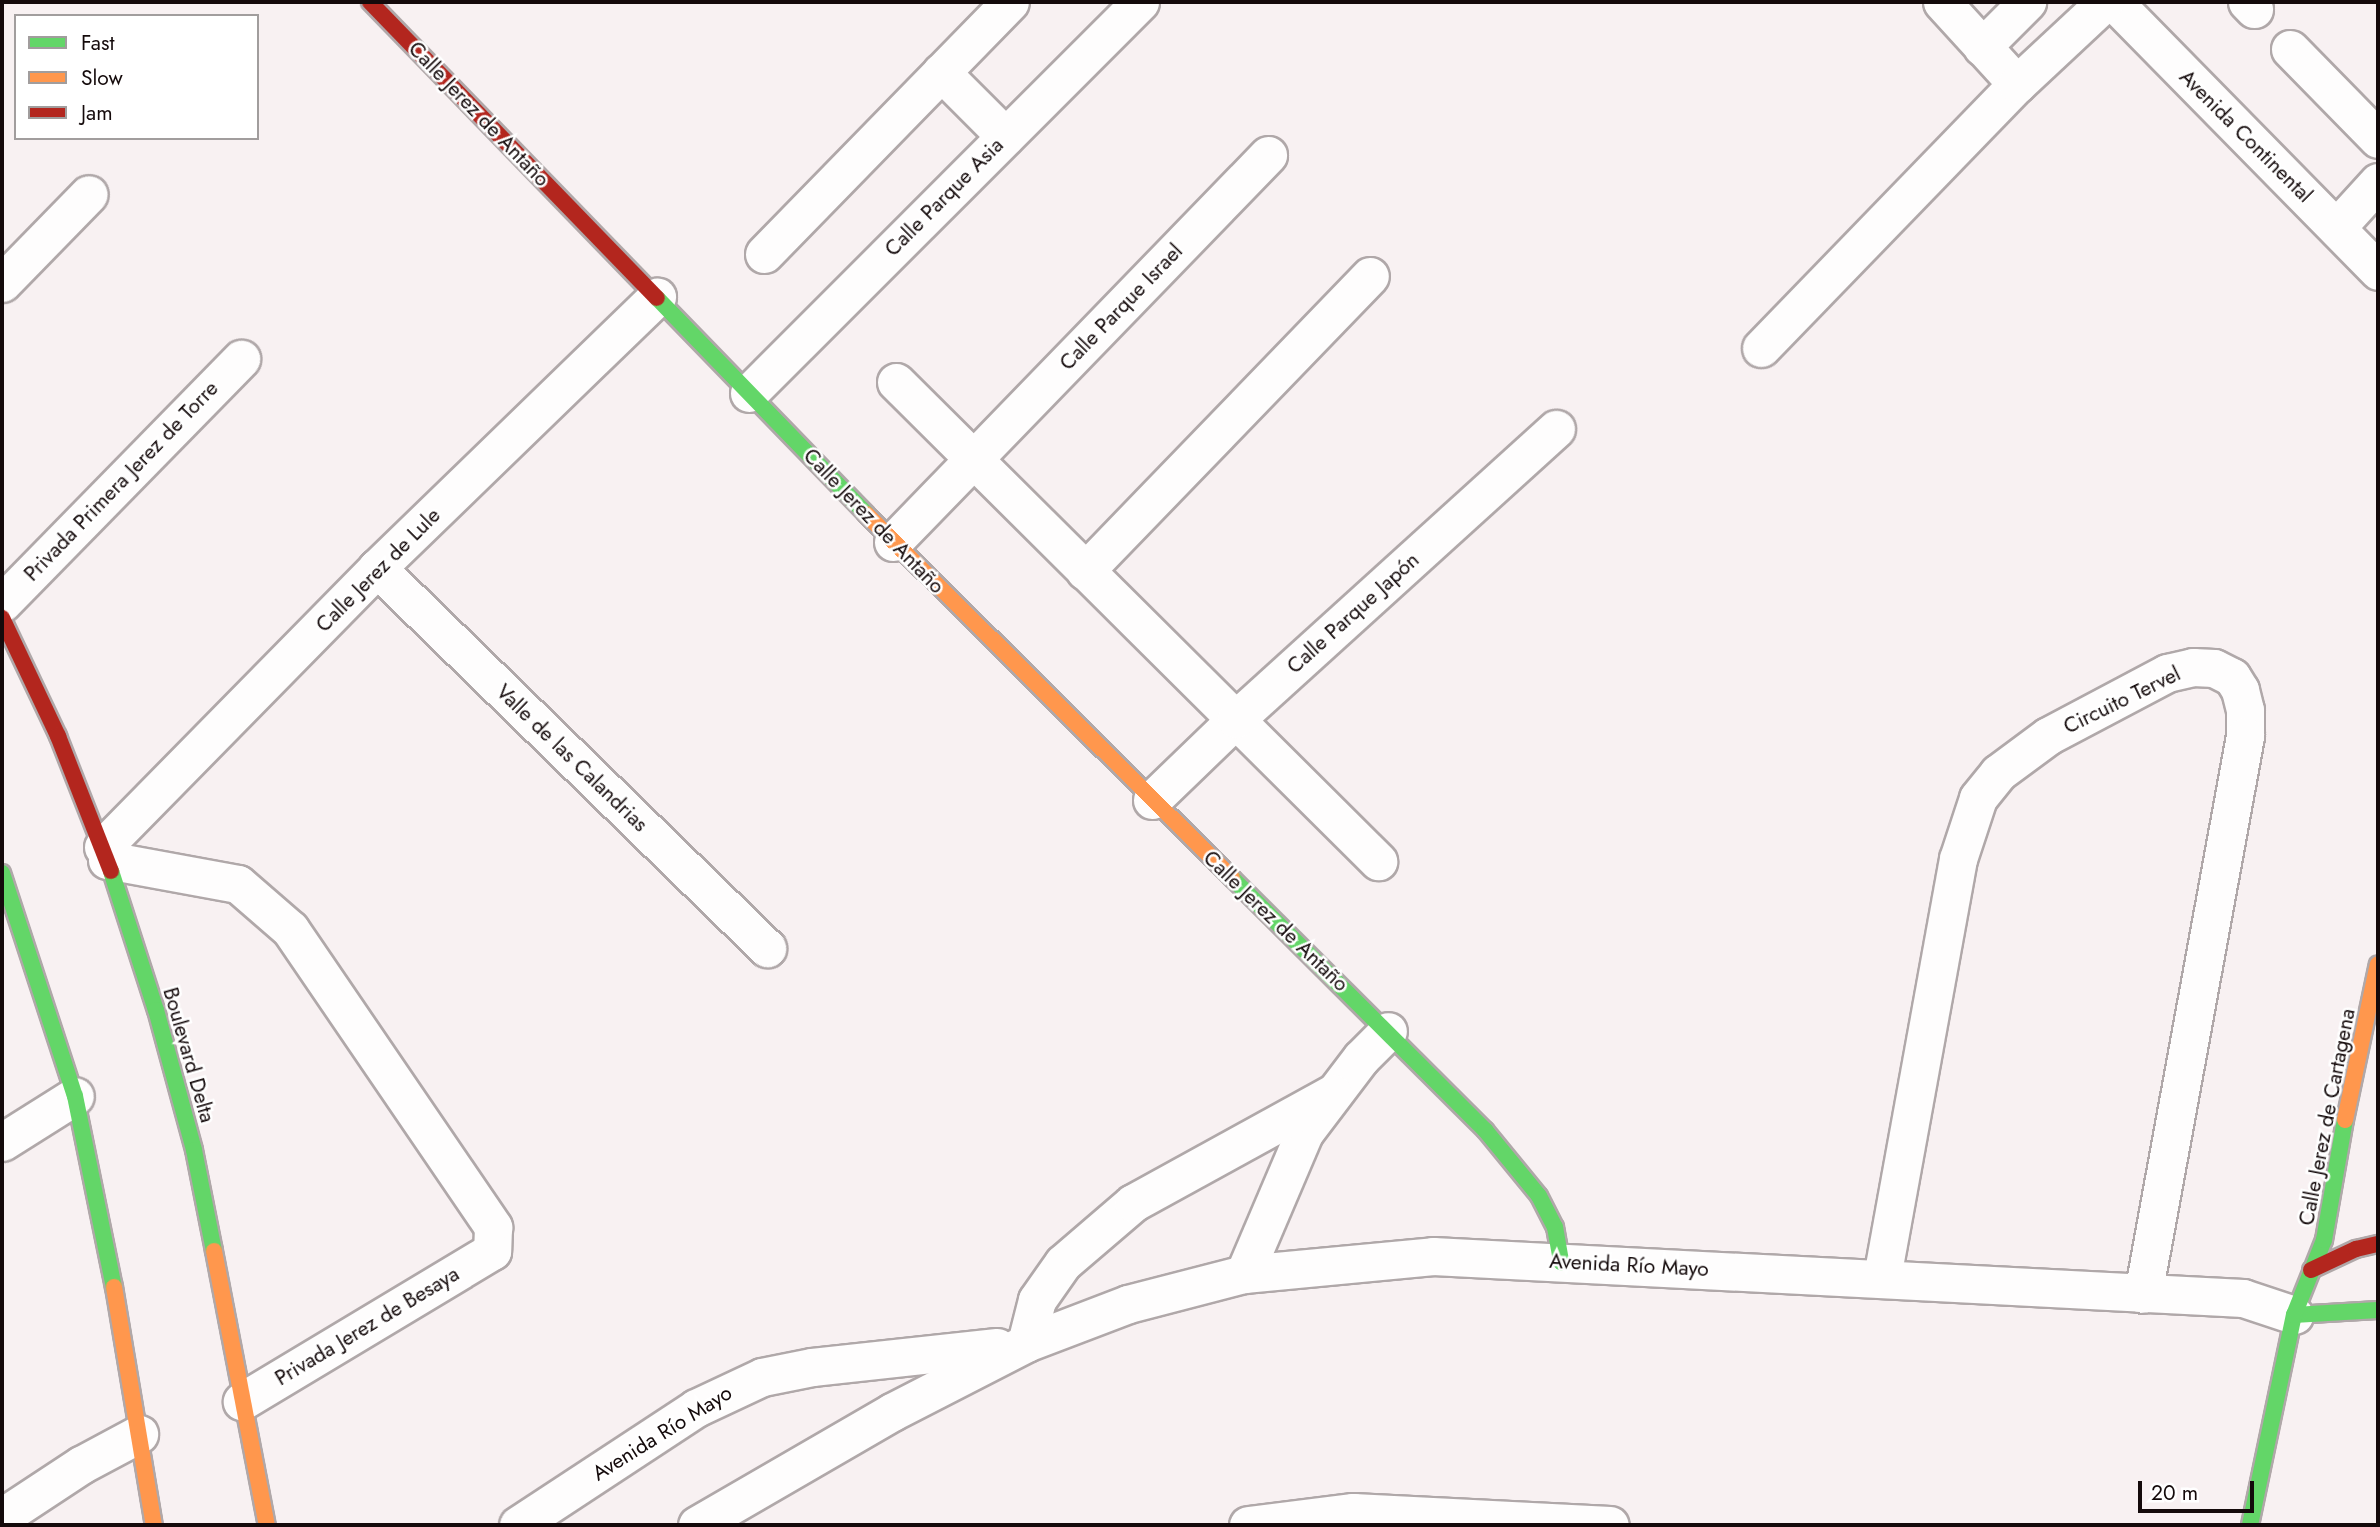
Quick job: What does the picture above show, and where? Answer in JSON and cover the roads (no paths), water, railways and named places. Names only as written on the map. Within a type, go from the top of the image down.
[{"type":"street","name":"Calle Jerez de Antaño","points":[[370,2],[893,542],[1485,1130],[1539,1196],[1555,1227],[1561,1262]]},
{"type":"street","points":[[764,254],[1010,2]]},
{"type":"street","name":"Calle Parque Asia","points":[[749,393],[1140,2]]},
{"type":"street","points":[[1942,2],[2017,85]]},
{"type":"street","points":[[1982,47],[2027,2]]},
{"type":"street","points":[[1761,348],[2017,85],[2105,2]]},
{"type":"street","name":"Avenida Continental","points":[[2113,2],[2378,271]]},
{"type":"street","points":[[2290,49],[2378,139]]},
{"type":"street","points":[[941,72],[1005,136]]},
{"type":"street","name":"Calle Parque Israel","points":[[893,542],[1268,155]]},
{"type":"street","points":[[2337,227],[2378,183]]},
{"type":"street","points":[[2,283],[89,194]]},
{"type":"street","points":[[1084,571],[1370,276]]},
{"type":"street","name":"Calle Jerez de Lule","points":[[105,853],[377,568],[657,297]]},
{"type":"street","name":"Privada Primera Jerez de Torre","points":[[2,603],[241,359]]},
{"type":"street","points":[[896,382],[1378,861]]},
{"type":"street","name":"Calle Parque Japón","points":[[1152,800],[1236,719],[1556,429]]},
{"type":"street","name":"Valle de las Calandrias","points":[[377,568],[767,948]]},
{"type":"street","name":"Boulevard Delta","points":[[2,618],[58,736],[105,853],[156,1010],[194,1150],[267,1525]]},
{"type":"street","name":"Circuito Tervel","points":[[1882,1277],[1888,1230],[1958,859],[1978,798],[1998,773],[2048,736],[2167,673],[2193,667],[2214,668],[2232,677],[2240,690],[2245,710],[2245,736],[2143,1294]]},
{"type":"street","name":"Privada Jerez de Besaya","points":[[105,853],[238,884],[290,929],[493,1227],[492,1251],[242,1401]]},
{"type":"street","points":[[2,873],[47,1003],[75,1096],[103,1224],[154,1525]]},
{"type":"street","name":"Calle Jerez de Cartagena","points":[[2250,1525],[2294,1315],[2324,1240],[2332,1206],[2334,1174],[2377,978]]},
{"type":"street","points":[[1244,1274],[1304,1133],[1361,1058],[1388,1031]]},
{"type":"street","points":[[1026,1343],[1037,1300],[1063,1264],[1133,1203],[1334,1093]]},
{"type":"street","points":[[2,1142],[75,1096]]},
{"type":"street","name":"Avenida Río Mayo","points":[[2243,1298],[2356,1249],[2378,1244]]},
{"type":"street","name":"Avenida Río Mayo","points":[[697,1525],[892,1412],[1026,1343],[1128,1304],[1244,1274],[1433,1256],[1882,1277],[2243,1298],[2294,1315],[2378,1310]]},
{"type":"street","name":"Avenida Río Mayo","points":[[518,1525],[696,1408],[762,1377],[811,1367],[932,1356],[1026,1343]]},
{"type":"street","points":[[5,1507],[139,1434]]},
{"type":"street","points":[[1248,1525],[1353,1512],[1420,1520],[1610,1525]]}]
